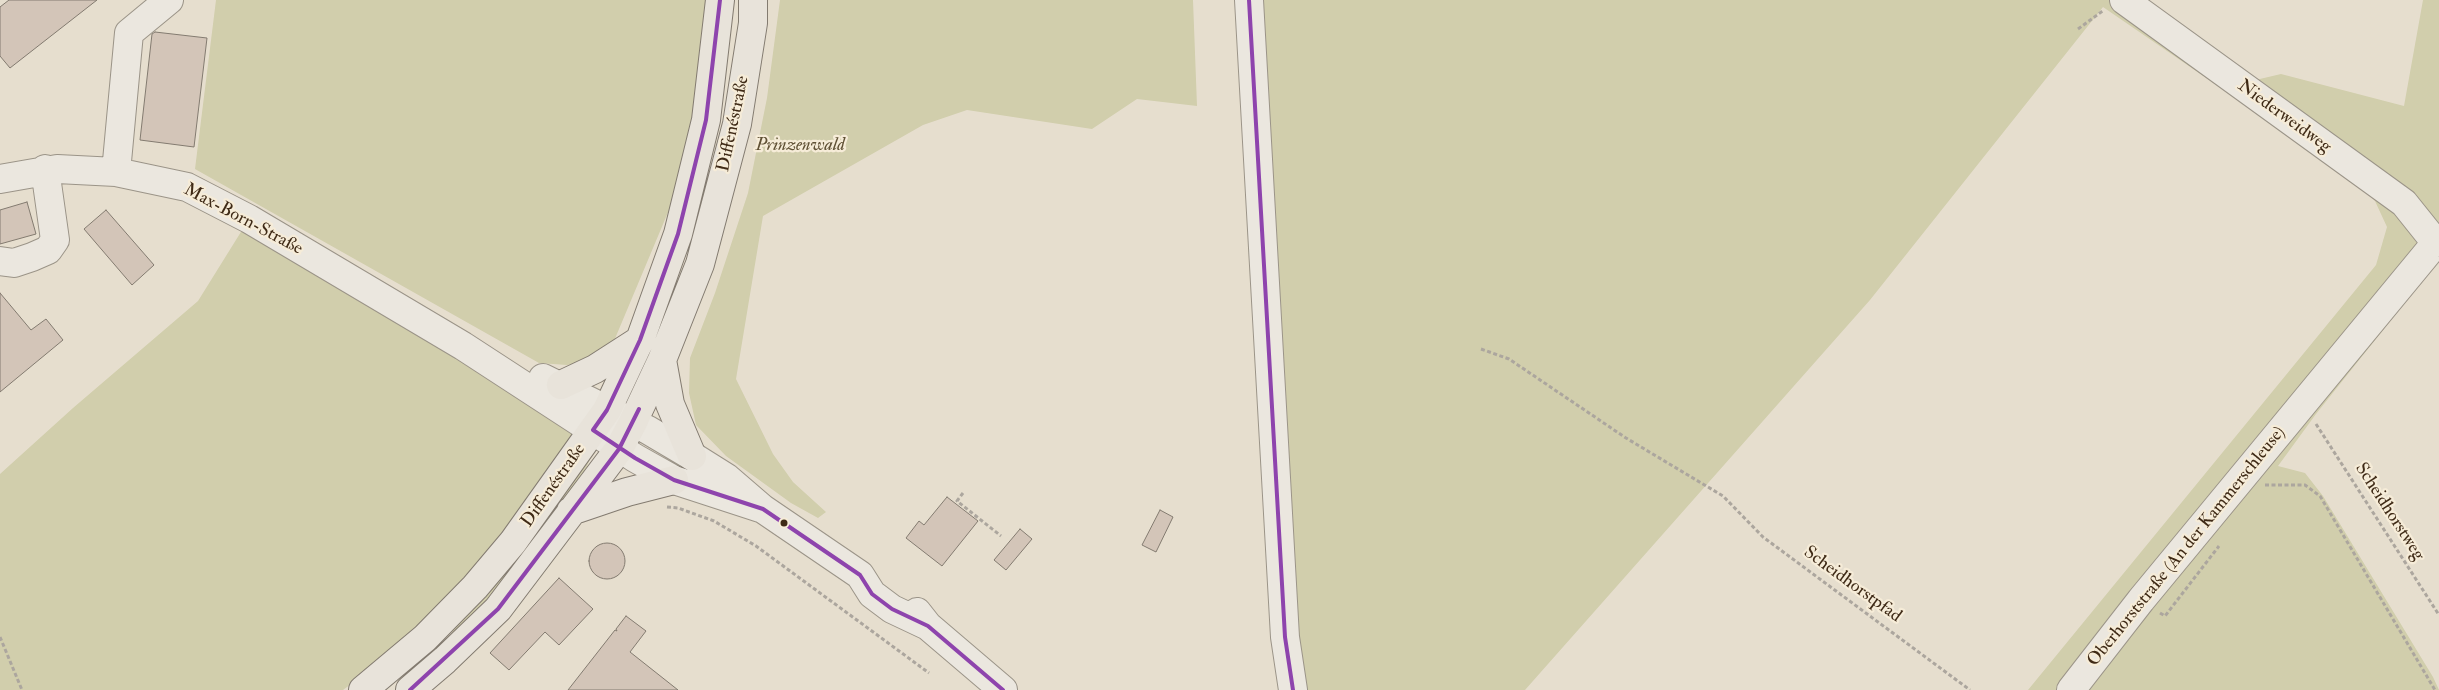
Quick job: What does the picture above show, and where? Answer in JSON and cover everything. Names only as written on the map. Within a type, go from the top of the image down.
[{"type":"main road","name":"Diffenéstraße","points":[[363,690],[425,638],[475,587],[514,542],[600,420],[640,340],[678,234],[706,120],[720,0]]},
{"type":"main road","name":"Diffenéstraße","points":[[410,690],[445,660],[498,609],[619,449],[633,422],[662,360],[700,264],[737,124],[753,23],[753,0]]},
{"type":"main road","points":[[561,385],[595,369],[640,340]]},
{"type":"main road","points":[[662,360],[670,404],[692,456]]},
{"type":"main road","points":[[571,511],[627,492],[674,480]]},
{"type":"street","points":[[116,172],[129,34],[169,0]]},
{"type":"street","points":[[1249,0],[1284,627],[1293,690]]},
{"type":"street","name":"Niederweidweg","points":[[2116,3],[2404,203],[2438,241]]},
{"type":"street","points":[[0,260],[14,263],[32,257],[48,250],[55,240],[46,169]]},
{"type":"street","name":"Max-Born-Straße","points":[[0,179],[46,169],[116,172],[187,187],[249,219],[463,346],[553,406],[600,420],[633,422],[726,478],[764,509]]},
{"type":"street","name":"Oberhorststraße (An der Kammerschleuse)","points":[[2071,690],[2141,600],[2438,241]]},
{"type":"street","name":"Max-Born-Straße","points":[[463,346],[561,385],[600,420]]},
{"type":"street","points":[[600,420],[619,449],[674,480],[764,509],[860,575],[872,594],[892,609],[928,626],[1003,690]]},
{"type":"path","points":[[2078,29],[2116,3]]},
{"type":"path","name":"Scheidhorstpfad","points":[[1481,349],[1509,359],[1626,438],[1723,496],[1763,537],[1970,690]]},
{"type":"path","name":"Scheidhorstweg","points":[[2304,404],[2439,614]]},
{"type":"path","points":[[2259,493],[2265,485],[2305,485],[2320,496],[2435,690]]},
{"type":"path","points":[[963,494],[957,501],[1002,536]]},
{"type":"path","points":[[662,506],[678,508],[714,522],[756,546],[929,673]]},
{"type":"path","points":[[2141,600],[2165,616],[2224,539]]},
{"type":"path","points":[[0,637],[22,690]]},
{"type":"green space","points":[[216,0],[710,0],[687,167],[614,341],[584,362],[567,365],[539,363],[195,169]]},
{"type":"green space","name":"Prinzenwald","points":[[780,0],[1193,0],[1197,106],[1137,99],[1092,129],[967,110],[923,125],[763,216],[736,379],[773,454],[793,482],[826,512],[818,518],[791,503],[726,456],[696,425],[689,393],[690,358],[715,293],[748,193],[767,98]]},
{"type":"green space","points":[[1263,0],[2133,0],[2247,82],[2281,74],[2404,106],[2423,0],[2439,0],[2439,260],[2316,414],[2278,466],[2305,473],[2323,496],[2433,677],[2439,690],[2028,690],[2376,265],[2387,227],[2375,201],[2359,183],[2103,7],[1870,300],[1525,690],[1304,690],[1299,661]]},
{"type":"green space","points":[[249,219],[593,430],[419,633],[343,690],[0,690],[0,474],[73,408],[198,301]]},
{"type":"green space","points":[[591,457],[586,468],[511,577],[451,638],[451,634],[459,620],[588,458]]},
{"type":"building","points":[[9,0],[97,0],[10,68],[0,56],[0,7]]},
{"type":"building","points":[[155,32],[207,38],[194,147],[140,140],[152,34]]},
{"type":"building","points":[[27,202],[36,234],[0,244],[0,210]]},
{"type":"building","points":[[106,210],[154,265],[132,285],[84,229]]},
{"type":"building","points":[[0,293],[31,330],[46,319],[63,340],[0,392]]},
{"type":"building","points":[[947,497],[978,521],[942,566],[906,538],[919,521],[924,525]]},
{"type":"building","points":[[1160,510],[1173,517],[1156,552],[1142,545]]},
{"type":"building","points":[[1020,529],[1032,539],[1006,570],[994,560]]},
{"type":"building","points":[[607,543],[614,544],[620,548],[624,554],[624,568],[620,574],[614,578],[607,579],[600,578],[594,574],[590,568],[589,561],[590,554],[594,548],[600,544]]},
{"type":"building","points":[[559,578],[593,609],[559,645],[545,632],[509,670],[490,653]]},
{"type":"building","points":[[626,616],[646,631],[630,652],[678,690],[568,690],[615,630],[617,631],[616,629]]},
{"type":"transit line","points":[[720,0],[706,120],[678,234],[640,340],[607,410],[593,430],[635,458],[674,480],[763,509],[860,575],[872,594],[892,609],[928,626],[1003,690]]},
{"type":"transit line","points":[[1249,0],[1285,637],[1293,690]]},
{"type":"transit line","points":[[410,690],[498,609],[619,449],[639,409]]}]
